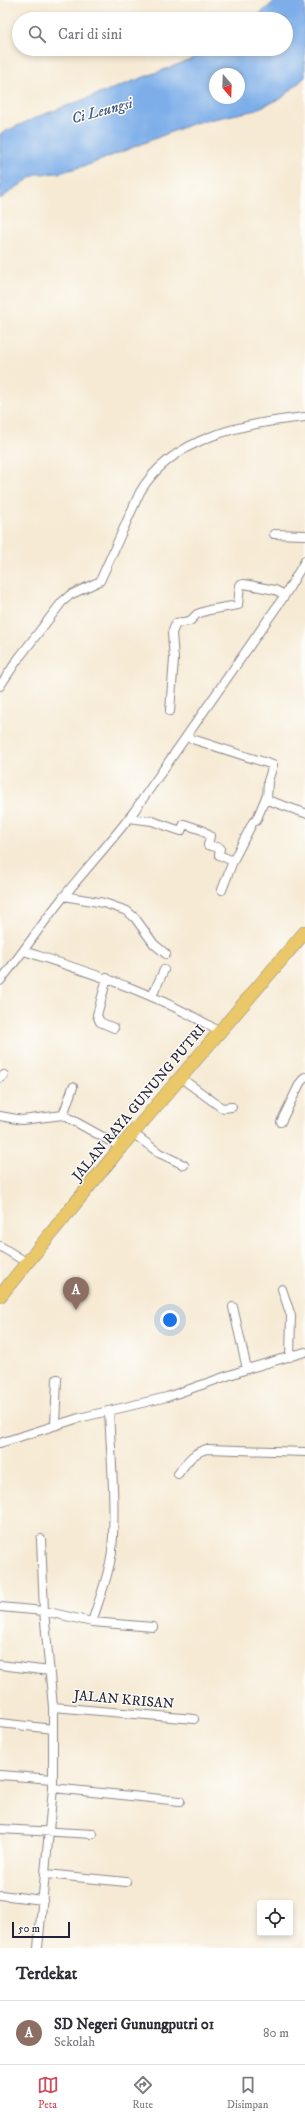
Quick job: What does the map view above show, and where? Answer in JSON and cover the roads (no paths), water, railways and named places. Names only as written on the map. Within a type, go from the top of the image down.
[{"type":"main road","name":"JALAN RAYA GUNUNG PUTRI","points":[[0,1296],[26,1262],[121,1147],[305,932]]},
{"type":"street","points":[[0,686],[22,654],[62,602],[70,595],[100,580],[146,481],[165,462],[187,448],[233,429],[264,422],[305,417]]},
{"type":"street","points":[[274,534],[305,535]]},
{"type":"street","points":[[0,981],[64,896],[129,818],[285,595],[305,561]]},
{"type":"street","points":[[170,711],[174,659],[172,633],[173,626],[176,623],[190,621],[197,614],[209,610],[238,605],[240,585],[244,584],[275,590],[285,595]]},
{"type":"street","points":[[186,737],[273,765],[268,781],[266,797],[256,821],[253,822],[233,861],[222,890]]},
{"type":"street","points":[[266,797],[269,801],[305,814]]},
{"type":"street","points":[[129,818],[161,824],[181,831],[184,824],[202,830],[210,836],[208,845],[220,848],[218,855],[233,861]]},
{"type":"street","points":[[64,896],[104,904],[127,911],[135,918],[154,944],[166,954]]},
{"type":"street","points":[[24,951],[107,978],[152,996],[188,1012],[220,1032]]},
{"type":"street","points":[[152,996],[164,970]]},
{"type":"street","points":[[107,978],[97,1015],[100,1022],[114,1028]]},
{"type":"street","points":[[281,1122],[305,1076]]},
{"type":"street","points":[[181,1078],[222,1108],[232,1107]]},
{"type":"street","points":[[63,1115],[73,1087]]},
{"type":"street","points":[[0,1116],[22,1120],[63,1115],[121,1147]]},
{"type":"street","points":[[133,1133],[159,1153],[184,1165]]},
{"type":"street","points":[[0,1246],[26,1262]]},
{"type":"street","points":[[282,1289],[291,1316],[290,1357]]},
{"type":"street","points":[[233,1307],[247,1369]]},
{"type":"street","points":[[0,1443],[55,1425],[167,1397],[247,1369],[305,1352]]},
{"type":"street","points":[[55,1425],[57,1379]]},
{"type":"street","points":[[92,1622],[106,1579],[112,1552],[113,1480],[109,1411]]},
{"type":"street","points":[[178,1474],[193,1456],[199,1451],[207,1449],[305,1452]]},
{"type":"street","points":[[38,1948],[53,1788],[53,1707],[44,1610],[41,1538]]},
{"type":"street","points":[[0,1607],[44,1610],[92,1622],[153,1627]]},
{"type":"street","points":[[0,1665],[50,1671]]},
{"type":"street","name":"JALAN KRISAN","points":[[53,1707],[194,1719]]},
{"type":"street","points":[[0,1723],[53,1729]]},
{"type":"street","points":[[0,1774],[53,1779]]},
{"type":"street","points":[[53,1788],[180,1801]]},
{"type":"street","points":[[0,1829],[49,1833],[93,1834]]},
{"type":"street","points":[[46,1874],[126,1882]]},
{"type":"street","points":[[0,1895],[43,1900]]},
{"type":"water","name":"Ci Leungsi","points":[[276,0],[305,0],[305,77],[282,98],[252,111],[194,123],[91,164],[59,173],[36,174],[0,199],[0,134],[37,117],[190,60],[197,56],[293,56],[293,12],[262,12]]},
{"type":"place","name":"SD Negeri Gunungputri 01","points":[[76,1310]]}]
